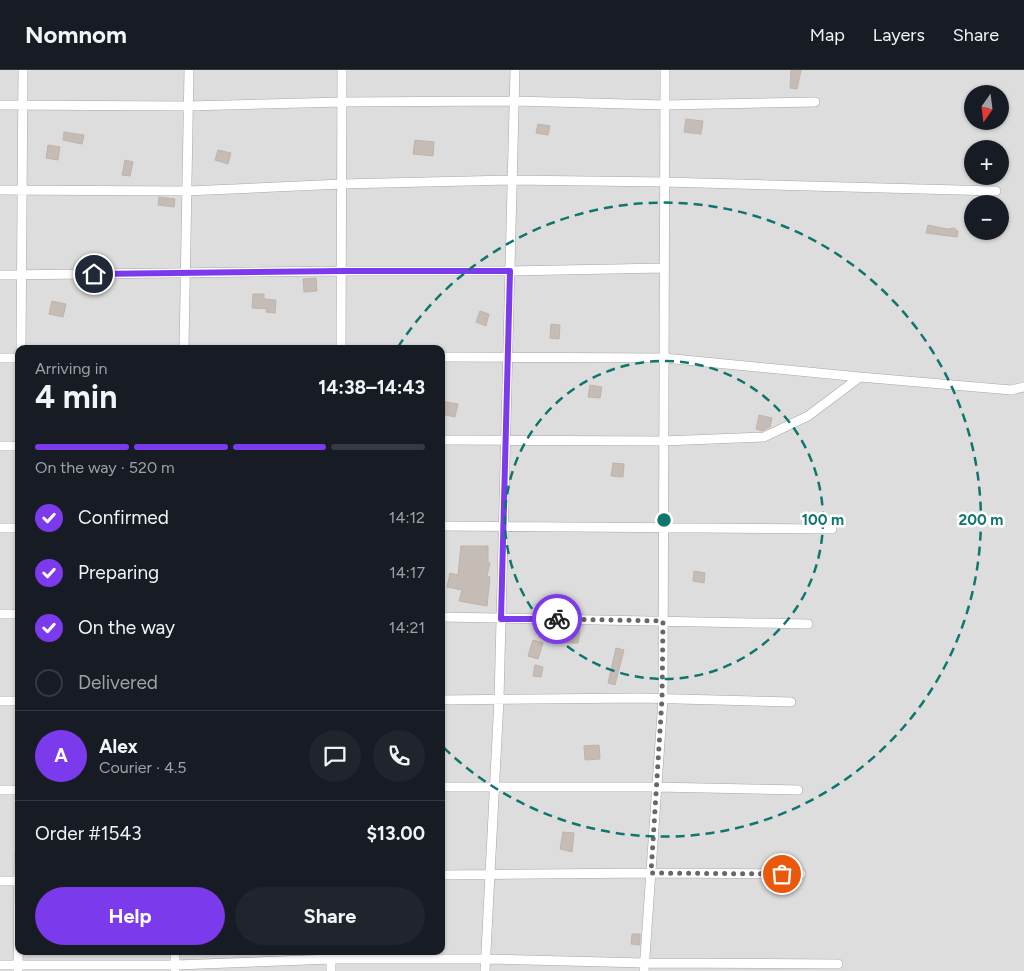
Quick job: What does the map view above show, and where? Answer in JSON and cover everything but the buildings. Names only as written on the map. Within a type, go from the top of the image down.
[{"type":"street","points":[[21,345],[23,70]]},
{"type":"street","points":[[184,345],[188,70]]},
{"type":"street","points":[[340,345],[342,70]]},
{"type":"street","points":[[485,971],[499,699],[515,70]]},
{"type":"street","points":[[644,967],[662,699],[665,70]]},
{"type":"street","points":[[0,105],[188,106],[342,102],[514,101],[665,105],[814,102]]},
{"type":"street","points":[[0,190],[187,191],[342,184],[512,180],[996,191]]},
{"type":"street","points":[[0,275],[664,268]]},
{"type":"street","points":[[445,357],[664,358],[1010,390],[1024,387]]},
{"type":"street","points":[[0,358],[15,358]]},
{"type":"street","points":[[445,440],[664,441],[764,437],[808,416],[860,377]]},
{"type":"street","points":[[0,446],[15,446]]},
{"type":"street","points":[[445,526],[832,529]]},
{"type":"street","points":[[0,528],[15,528]]},
{"type":"street","points":[[0,614],[15,614]]},
{"type":"street","points":[[445,617],[808,624]]},
{"type":"street","points":[[445,700],[662,699],[791,702]]},
{"type":"street","points":[[0,701],[15,701]]},
{"type":"street","points":[[445,787],[656,787],[798,790]]},
{"type":"street","points":[[0,790],[15,790]]},
{"type":"street","points":[[445,876],[651,873],[801,874]]},
{"type":"street","points":[[0,881],[15,881]]},
{"type":"street","points":[[18,955],[18,968]]},
{"type":"street","points":[[175,955],[175,968]]},
{"type":"street","points":[[0,965],[18,968],[175,968],[331,955],[486,959],[644,967],[838,964]]},
{"type":"street","points":[[331,955],[331,971]]},
{"type":"shaded area","points":[[0,70],[1024,70],[1024,971],[0,971]]},
{"type":"way so far","points":[[557,619],[663,621],[662,699],[651,873],[782,874]]},
{"type":"route","points":[[94,274],[510,271],[501,619],[557,619]]}]
